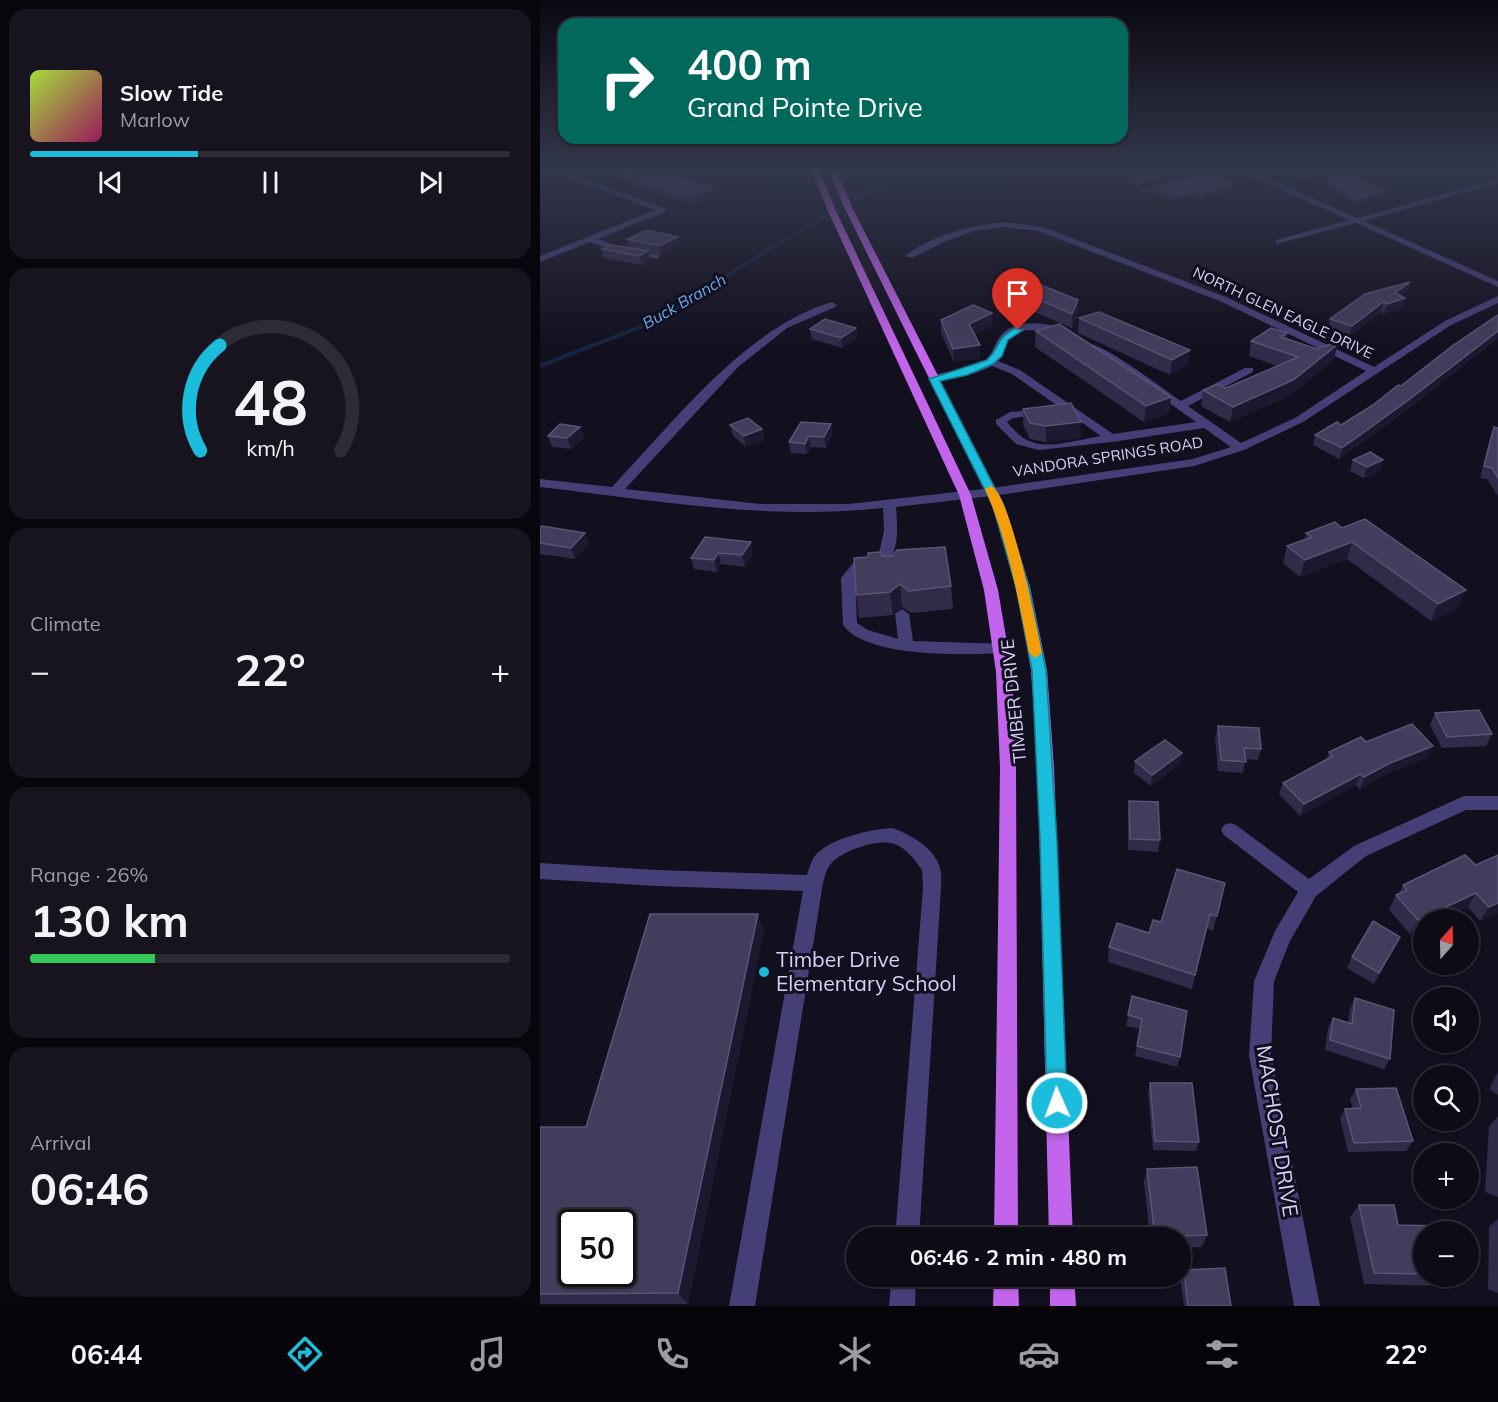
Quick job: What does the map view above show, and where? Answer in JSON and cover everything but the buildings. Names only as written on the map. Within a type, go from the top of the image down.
[{"type":"main road","name":"TIMBER DRIVE","points":[[839,228],[965,495],[991,590],[1001,648],[1008,779],[1006,1227]]},
{"type":"main road","name":"TIMBER DRIVE","points":[[858,228],[992,492],[1023,587],[1039,670],[1049,841],[1061,1227]]},
{"type":"main road","points":[[1006,1287],[1006,1306]]},
{"type":"main road","points":[[1062,1287],[1063,1306]]},
{"type":"street","points":[[540,259],[617,228]]},
{"type":"street","name":"NORTH GLEN EAGLE DRIVE","points":[[909,256],[946,236],[969,228]]},
{"type":"street","name":"NORTH GLEN EAGLE DRIVE","points":[[1033,228],[1074,240],[1223,299],[1374,371]]},
{"type":"street","points":[[1279,242],[1327,228]]},
{"type":"street","points":[[1372,228],[1498,284]]},
{"type":"street","points":[[590,239],[621,250],[656,257]]},
{"type":"street","name":"VANDORA SPRINGS ROAD","points":[[540,483],[760,508],[849,508],[992,492],[1184,464],[1240,448],[1299,420],[1448,323],[1498,299]]},
{"type":"street","points":[[614,493],[734,364],[784,326],[832,305]]},
{"type":"street","points":[[934,379],[963,373],[990,362],[997,356],[1004,338],[1018,330],[1048,328],[1118,362],[1240,448]]},
{"type":"street","points":[[990,362],[1016,372],[1112,439]]},
{"type":"street","points":[[1180,406],[1249,370]]},
{"type":"street","points":[[1067,407],[1010,415],[1000,422],[1020,443],[1038,447],[1112,439],[1205,423]]},
{"type":"street","points":[[889,504],[891,531],[885,555],[857,565],[850,571],[848,578],[850,624],[856,631],[874,638],[922,648],[964,650],[1001,648]]},
{"type":"street","points":[[888,546],[890,564]]},
{"type":"street","points":[[902,614],[906,645]]},
{"type":"street","name":"MACHOST DRIVE","points":[[1307,1306],[1260,1055],[1264,981],[1282,937],[1309,890],[1360,851],[1464,802],[1498,803]]},
{"type":"street","points":[[1230,830],[1309,890]]},
{"type":"street","points":[[742,1306],[814,883],[821,862],[832,851],[875,836],[892,835],[906,841],[931,868],[932,888],[908,1227]]},
{"type":"street","points":[[540,871],[657,878],[814,883]]},
{"type":"street","points":[[902,1306],[903,1287]]},
{"type":"waterway","name":"Buck Branch","points":[[694,298],[805,228]]},
{"type":"waterway","name":"Buck Branch","points":[[540,366],[648,324],[696,297]]},
{"type":"slow traffic","points":[[991,489],[1023,587],[1035,653]]},
{"type":"place","name":"Timber Drive Elementary School","points":[[764,972]]},
{"type":"route","points":[[1018,330],[1004,338],[997,356],[990,362],[963,373],[934,379],[998,506],[1023,587],[1039,670],[1046,768],[1057,1103]]}]
